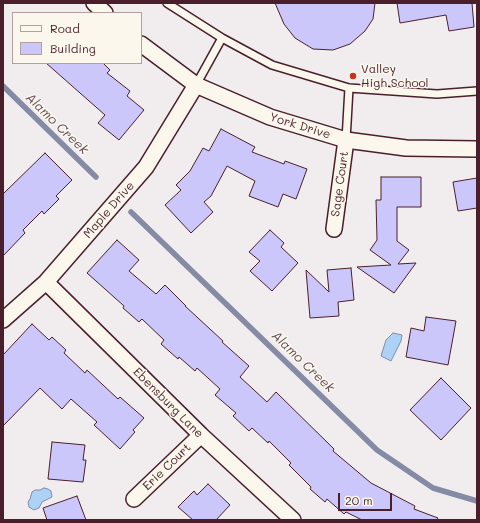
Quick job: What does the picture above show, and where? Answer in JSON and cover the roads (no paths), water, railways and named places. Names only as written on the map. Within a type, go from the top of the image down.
[{"type":"street","points":[[94,3],[104,12]]},
{"type":"street","name":"York Drive","points":[[142,45],[196,85],[270,117],[346,140],[406,148],[477,149]]},
{"type":"street","name":"Maple Drive","points":[[3,320],[46,282],[146,167],[196,85]]},
{"type":"street","name":"Sage Court","points":[[334,229],[346,140]]},
{"type":"street","name":"Ebensburg Lane","points":[[46,282],[201,436],[293,520]]},
{"type":"street","name":"Erie Court","points":[[134,499],[201,436]]},
{"type":"lane","points":[[166,3],[222,38],[272,64],[349,88],[437,94],[477,91]]},
{"type":"lane","points":[[196,85],[222,38]]},
{"type":"lane","points":[[346,140],[349,88]]},
{"type":"water","points":[[393,333],[402,335],[401,341],[391,361],[381,356],[386,340]]},
{"type":"water","points":[[44,488],[51,491],[52,497],[42,502],[39,508],[34,510],[29,507],[28,502],[32,492]]},
{"type":"waterway","name":"Alamo Creek","points":[[3,86],[96,177]]},
{"type":"waterway","name":"Alamo Creek","points":[[131,212],[377,450],[433,488],[477,501]]},
{"type":"place","name":"Valley High School","points":[[353,76]]}]
